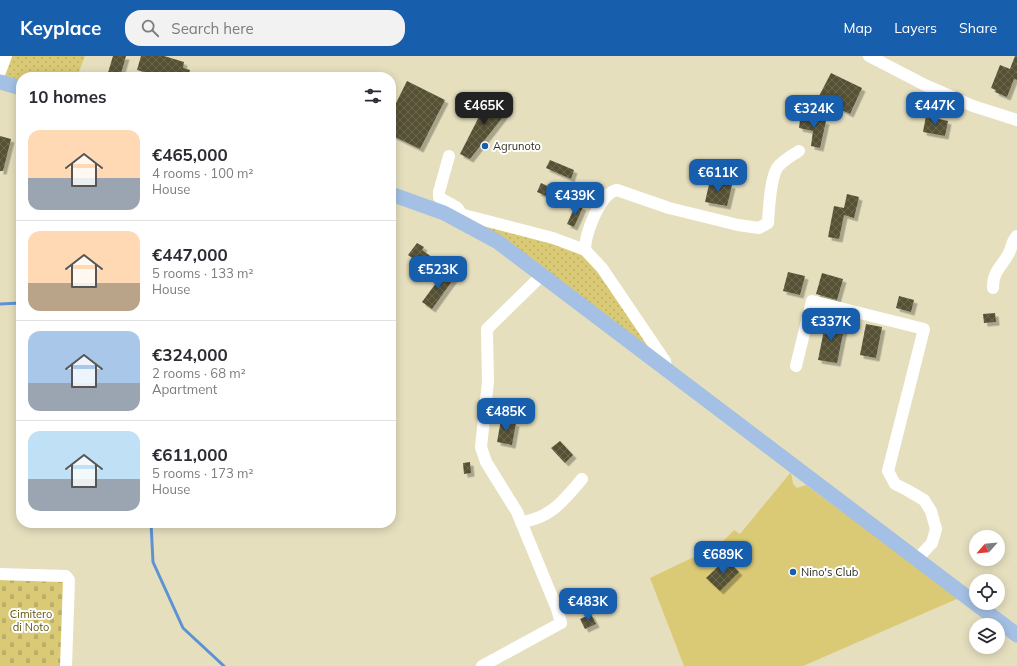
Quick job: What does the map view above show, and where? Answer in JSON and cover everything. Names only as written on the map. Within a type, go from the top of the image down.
[{"type":"main road","points":[[0,82],[16,87]]},
{"type":"main road","points":[[396,196],[457,216],[498,242],[1017,635]]},
{"type":"street","points":[[0,72],[6,56]]},
{"type":"street","points":[[869,56],[925,85],[973,106],[1017,120]]},
{"type":"street","points":[[585,250],[587,234],[597,213],[607,196],[612,191],[617,190],[669,208],[738,225],[759,228],[768,223],[771,187],[776,170],[782,162],[799,151]]},
{"type":"street","points":[[449,156],[439,197],[443,201],[458,208],[460,211],[457,216],[552,238],[585,250],[602,268],[666,361],[666,369]]},
{"type":"street","points":[[993,288],[993,279],[996,271],[1008,254],[1012,243],[1017,236]]},
{"type":"street","points":[[482,666],[561,623],[557,609],[517,512],[486,462],[481,447],[488,382],[487,329],[542,275]]},
{"type":"street","points":[[796,366],[812,301],[924,330],[888,471],[895,484],[924,500],[931,511],[936,529],[932,543],[916,559]]},
{"type":"street","points":[[521,522],[536,519],[547,514],[562,501],[582,479]]},
{"type":"street","points":[[0,574],[66,576],[69,580],[66,666]]},
{"type":"green space","points":[[12,56],[85,56],[79,72],[16,72],[16,79],[4,76]]},
{"type":"green space","points":[[470,220],[574,250],[588,259],[653,350]]},
{"type":"green space","name":"Nino's Club","points":[[791,472],[793,484],[797,488],[806,485],[959,598],[803,666],[684,666],[650,578],[694,557],[700,565],[734,530],[740,534]]},
{"type":"green space","name":"Cimitero di Noto","points":[[0,580],[64,582],[61,666],[0,666]]},
{"type":"building","points":[[113,56],[126,56],[121,72],[108,72]]},
{"type":"building","points":[[141,56],[164,56],[184,62],[183,68],[190,70],[189,72],[144,72],[137,70]]},
{"type":"building","points":[[1015,56],[1017,56],[1017,80],[1014,79],[1007,97],[995,92],[996,90],[991,88],[1000,65],[1010,69]]},
{"type":"building","points":[[831,73],[862,88],[850,114],[818,98]]},
{"type":"building","points":[[407,81],[445,100],[420,149],[396,137],[396,103]]},
{"type":"building","points":[[489,97],[508,107],[502,118],[470,159],[460,154]]},
{"type":"building","points":[[807,112],[815,114],[814,119],[826,121],[820,148],[811,146],[813,131],[799,128],[800,120],[805,121]]},
{"type":"building","points":[[926,116],[948,121],[945,136],[923,132]]},
{"type":"building","points":[[0,136],[11,139],[3,171],[0,171]]},
{"type":"building","points":[[550,160],[574,170],[571,179],[546,168]]},
{"type":"building","points":[[710,180],[732,185],[727,206],[705,202]]},
{"type":"building","points":[[541,183],[565,194],[562,203],[537,192]]},
{"type":"building","points":[[847,194],[859,197],[854,218],[844,215],[839,239],[828,237],[834,206],[844,208]]},
{"type":"building","points":[[576,204],[583,207],[574,227],[567,224]]},
{"type":"building","points":[[417,243],[424,247],[422,250],[447,268],[441,276],[408,255]]},
{"type":"building","points":[[445,271],[455,277],[432,309],[422,302]]},
{"type":"building","points":[[788,272],[805,276],[800,295],[783,291]]},
{"type":"building","points":[[822,273],[843,279],[837,300],[816,294]]},
{"type":"building","points":[[899,296],[914,300],[911,312],[896,308]]},
{"type":"building","points":[[995,313],[996,322],[984,323],[983,314]]},
{"type":"building","points":[[826,320],[845,324],[837,363],[818,360]]},
{"type":"building","points":[[866,324],[882,327],[876,358],[860,355]]},
{"type":"building","points":[[501,420],[516,423],[512,445],[497,442]]},
{"type":"building","points":[[560,441],[573,455],[565,463],[551,448]]},
{"type":"building","points":[[470,462],[471,473],[464,474],[463,463]]},
{"type":"building","points":[[726,559],[739,572],[720,591],[706,578]]},
{"type":"building","points":[[591,614],[596,624],[585,629],[580,619]]},
{"type":"waterway","points":[[0,304],[16,303]]},
{"type":"waterway","points":[[151,528],[153,562],[183,628],[224,666]]},
{"type":"place","name":"Agrunoto","points":[[485,146]]},
{"type":"place","name":"Nino's Club","points":[[793,572]]}]
